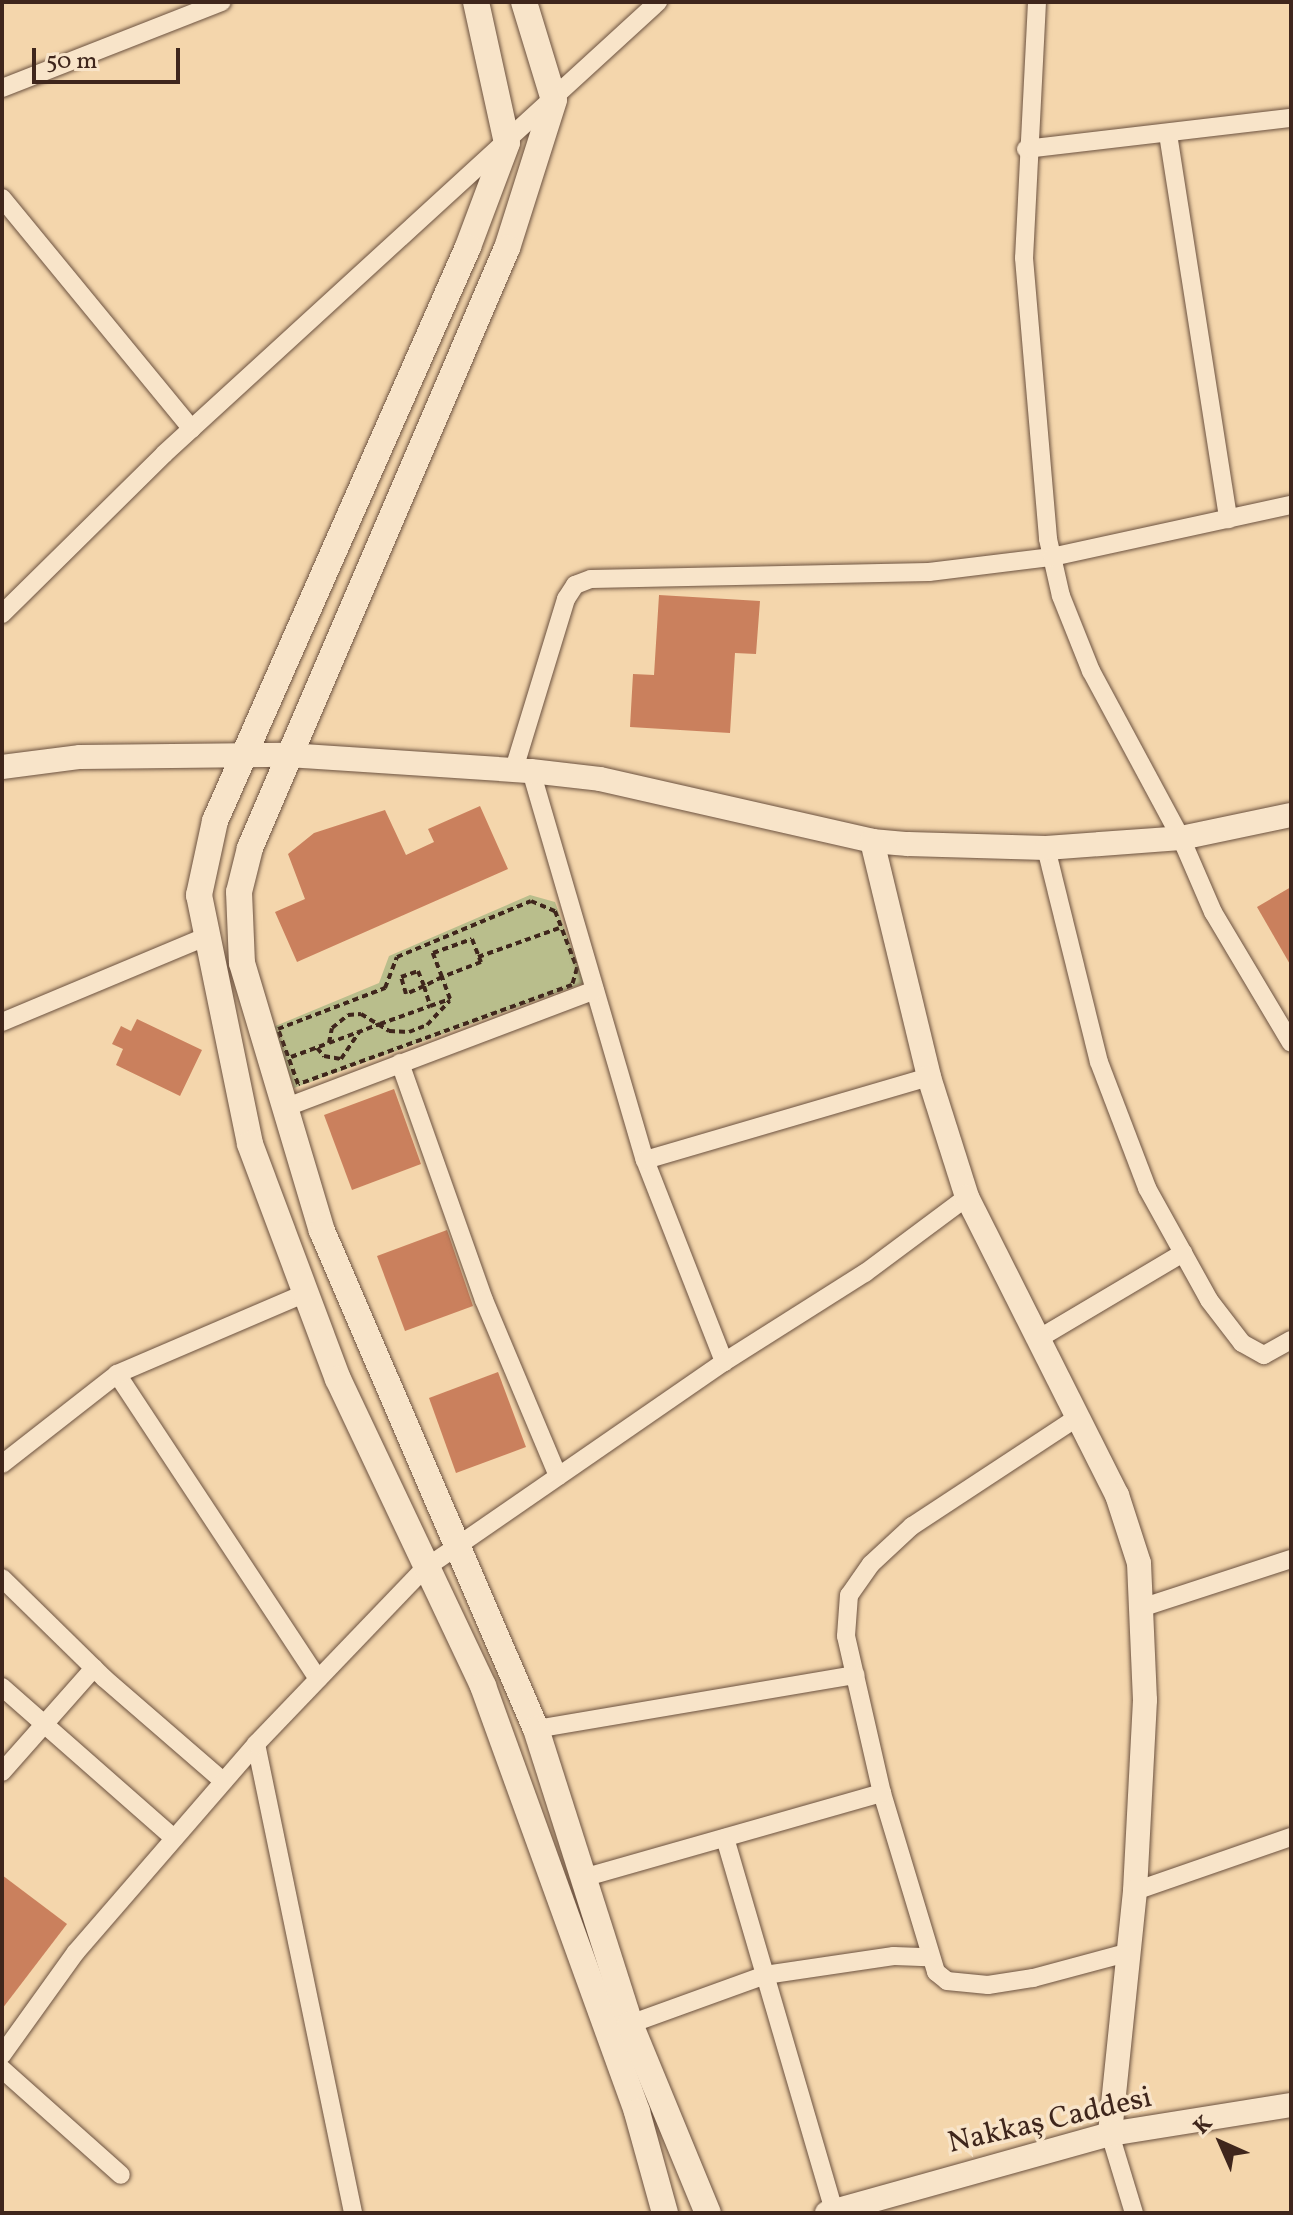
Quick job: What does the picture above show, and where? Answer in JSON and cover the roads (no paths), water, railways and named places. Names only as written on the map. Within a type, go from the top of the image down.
[{"type":"main road","points":[[476,2],[507,143],[468,247],[215,821],[199,895],[205,937],[250,1144],[338,1379],[424,1569],[483,1686],[637,2112],[665,2213]]},
{"type":"main road","points":[[524,2],[554,100],[507,248],[250,848],[239,892],[242,963],[322,1231],[536,1729],[630,2024],[708,2213]]},
{"type":"street","points":[[2,88],[222,2]]},
{"type":"street","points":[[2,614],[192,429],[658,2]]},
{"type":"street","points":[[1037,2],[1026,149],[1024,258],[1052,557],[1074,636],[1181,838],[1213,912],[1291,1043]]},
{"type":"street","points":[[1026,149],[1291,118]]},
{"type":"street","points":[[1168,134],[1228,519]]},
{"type":"street","points":[[2,198],[192,429]]},
{"type":"street","points":[[724,1362],[645,1160],[595,990],[522,770],[566,599],[575,585],[591,579],[929,572],[1052,557],[1291,505]]},
{"type":"street","points":[[2,767],[80,757],[288,755],[522,770],[677,794],[872,841],[1046,848],[1181,838],[1291,815]]},
{"type":"street","points":[[872,841],[929,1077],[967,1197],[1117,1495],[1139,1563],[1145,1700],[1135,1891],[1110,2134],[1134,2213]]},
{"type":"street","points":[[1046,848],[1099,1062],[1147,1188],[1209,1300],[1242,1343],[1264,1355],[1289,1347]]},
{"type":"street","points":[[2,1022],[205,937]]},
{"type":"street","points":[[287,1107],[595,990]]},
{"type":"street","points":[[400,1063],[484,1300],[558,1476]]},
{"type":"street","points":[[645,1160],[929,1077]]},
{"type":"street","points":[[2,2055],[76,1952],[223,1781],[424,1569],[724,1362],[865,1273],[967,1197]]},
{"type":"street","points":[[1038,1339],[1183,1253]]},
{"type":"street","points":[[2,1464],[117,1374],[306,1293]]},
{"type":"street","points":[[117,1374],[318,1679]]},
{"type":"street","points":[[1078,1417],[912,1526],[871,1564],[849,1595],[846,1636],[882,1793],[928,1957],[947,1981],[988,1985],[1130,1952]]},
{"type":"street","points":[[1141,1608],[1291,1559]]},
{"type":"street","points":[[2,1578],[94,1668],[223,1781]]},
{"type":"street","points":[[2,1772],[94,1668]]},
{"type":"street","points":[[536,1729],[855,1675]]},
{"type":"street","points":[[2,1687],[174,1838]]},
{"type":"street","points":[[256,1744],[353,2213]]},
{"type":"street","points":[[583,1878],[882,1793]]},
{"type":"street","points":[[1135,1891],[1291,1837]]},
{"type":"street","points":[[725,1838],[831,2211]]},
{"type":"street","points":[[630,2024],[765,1975],[894,1956],[928,1957]]},
{"type":"street","points":[[2,2069],[121,2175]]},
{"type":"street","name":"Nakkaş Caddesi","points":[[831,2211],[1110,2134],[1291,2105]]}]
